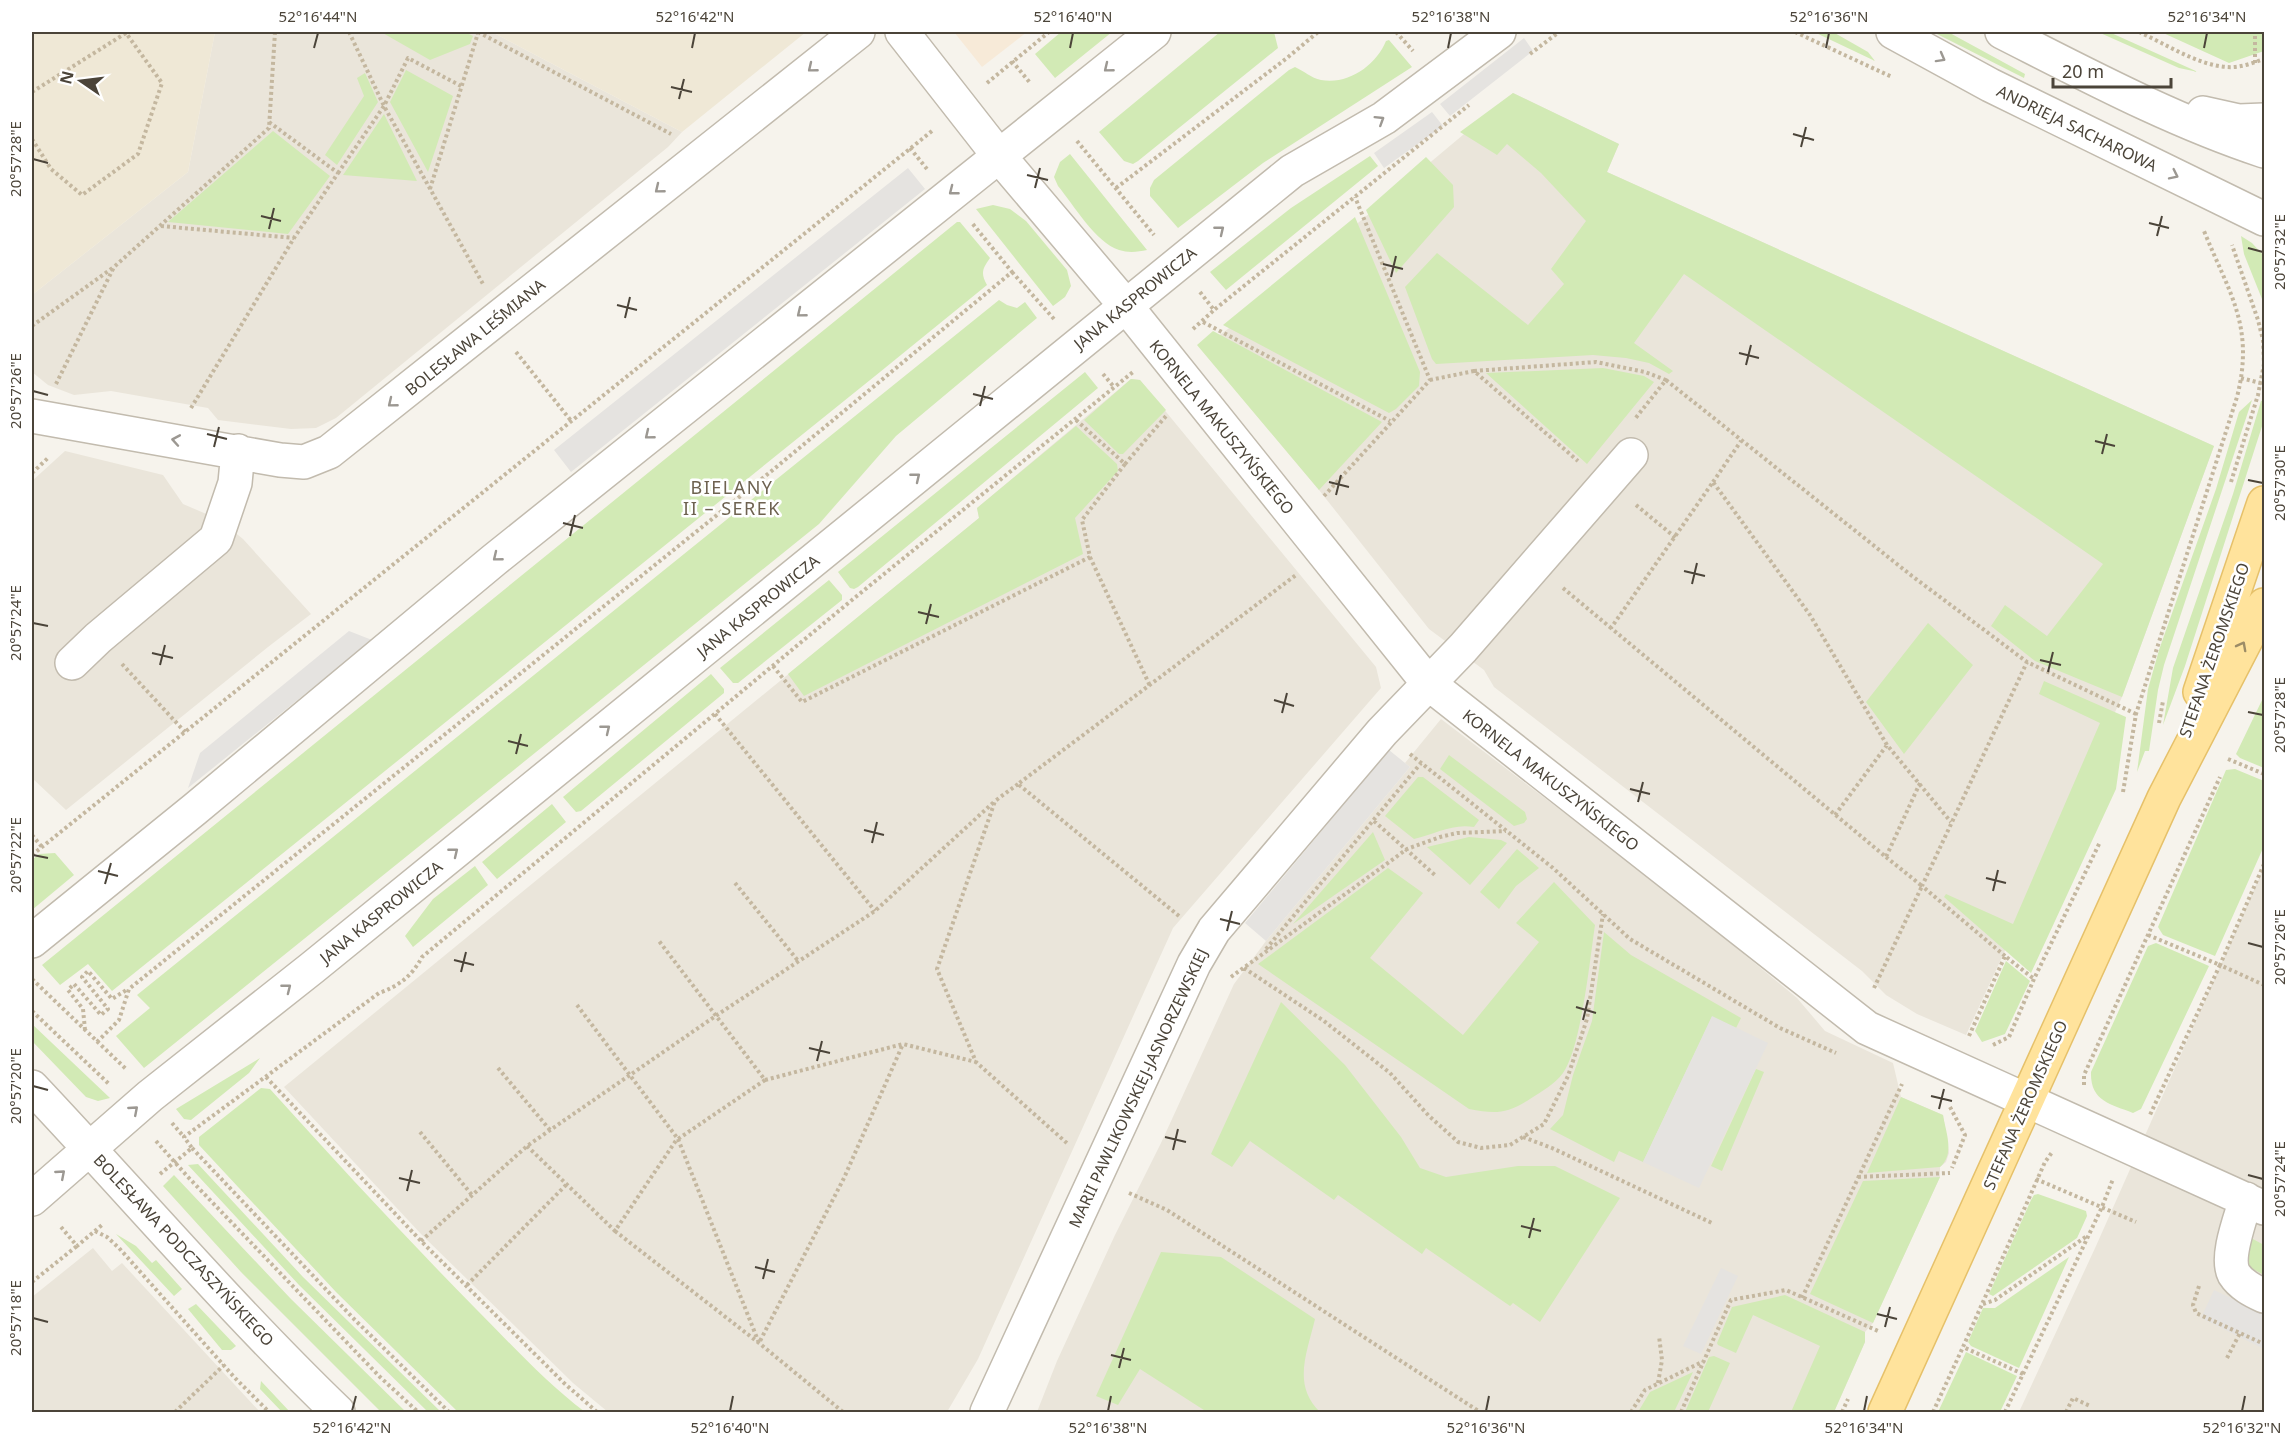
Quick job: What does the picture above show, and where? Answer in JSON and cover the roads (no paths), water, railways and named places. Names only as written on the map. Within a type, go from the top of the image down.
[{"type":"main road","name":"STEFANA ŻEROMSKIEGO","points":[[2164,798],[2265,503]]},
{"type":"main road","name":"STEFANA ŻEROMSKIEGO","points":[[1885,1413],[2164,798],[2265,605]]},
{"type":"street","name":"BOLESŁAWA LEŚMIANA","points":[[42,404],[280,460],[304,462],[329,453],[858,32]]},
{"type":"street","name":"KORNELA MAKUSZYŃSKIEGO","points":[[902,32],[963,107],[999,156],[1126,306],[1428,684],[1867,1028],[2255,1203]]},
{"type":"street","points":[[32,941],[204,802],[494,560],[1154,32]]},
{"type":"street","name":"JANA KASPROWICZA","points":[[32,1199],[150,1096],[312,968],[1293,171],[1384,118],[1499,32]]},
{"type":"street","name":"ANDRIEJA SACHAROWA","points":[[1893,32],[1990,85],[2265,219]]},
{"type":"street","points":[[2002,32],[2111,87],[2220,136],[2265,151]]},
{"type":"street","points":[[2111,87],[2224,119],[2265,120]]},
{"type":"street","name":"MARII PAWLIKOWSKIEJ-JASNORZEWSKIEJ","points":[[987,1413],[1194,964],[1209,938],[1382,732],[1463,648],[1630,440]]},
{"type":"street","points":[[72,663],[98,638],[216,538],[235,483],[238,451]]},
{"type":"street","name":"BOLESŁAWA PODCZASZYŃSKIEGO","points":[[32,1087],[90,1148],[132,1198],[338,1413]]},
{"type":"street","points":[[2255,1203],[2232,1251],[2233,1272],[2246,1287],[2265,1296]]},
{"type":"district","name":"BIELANY II – SEREK","points":[[732,498]]}]
